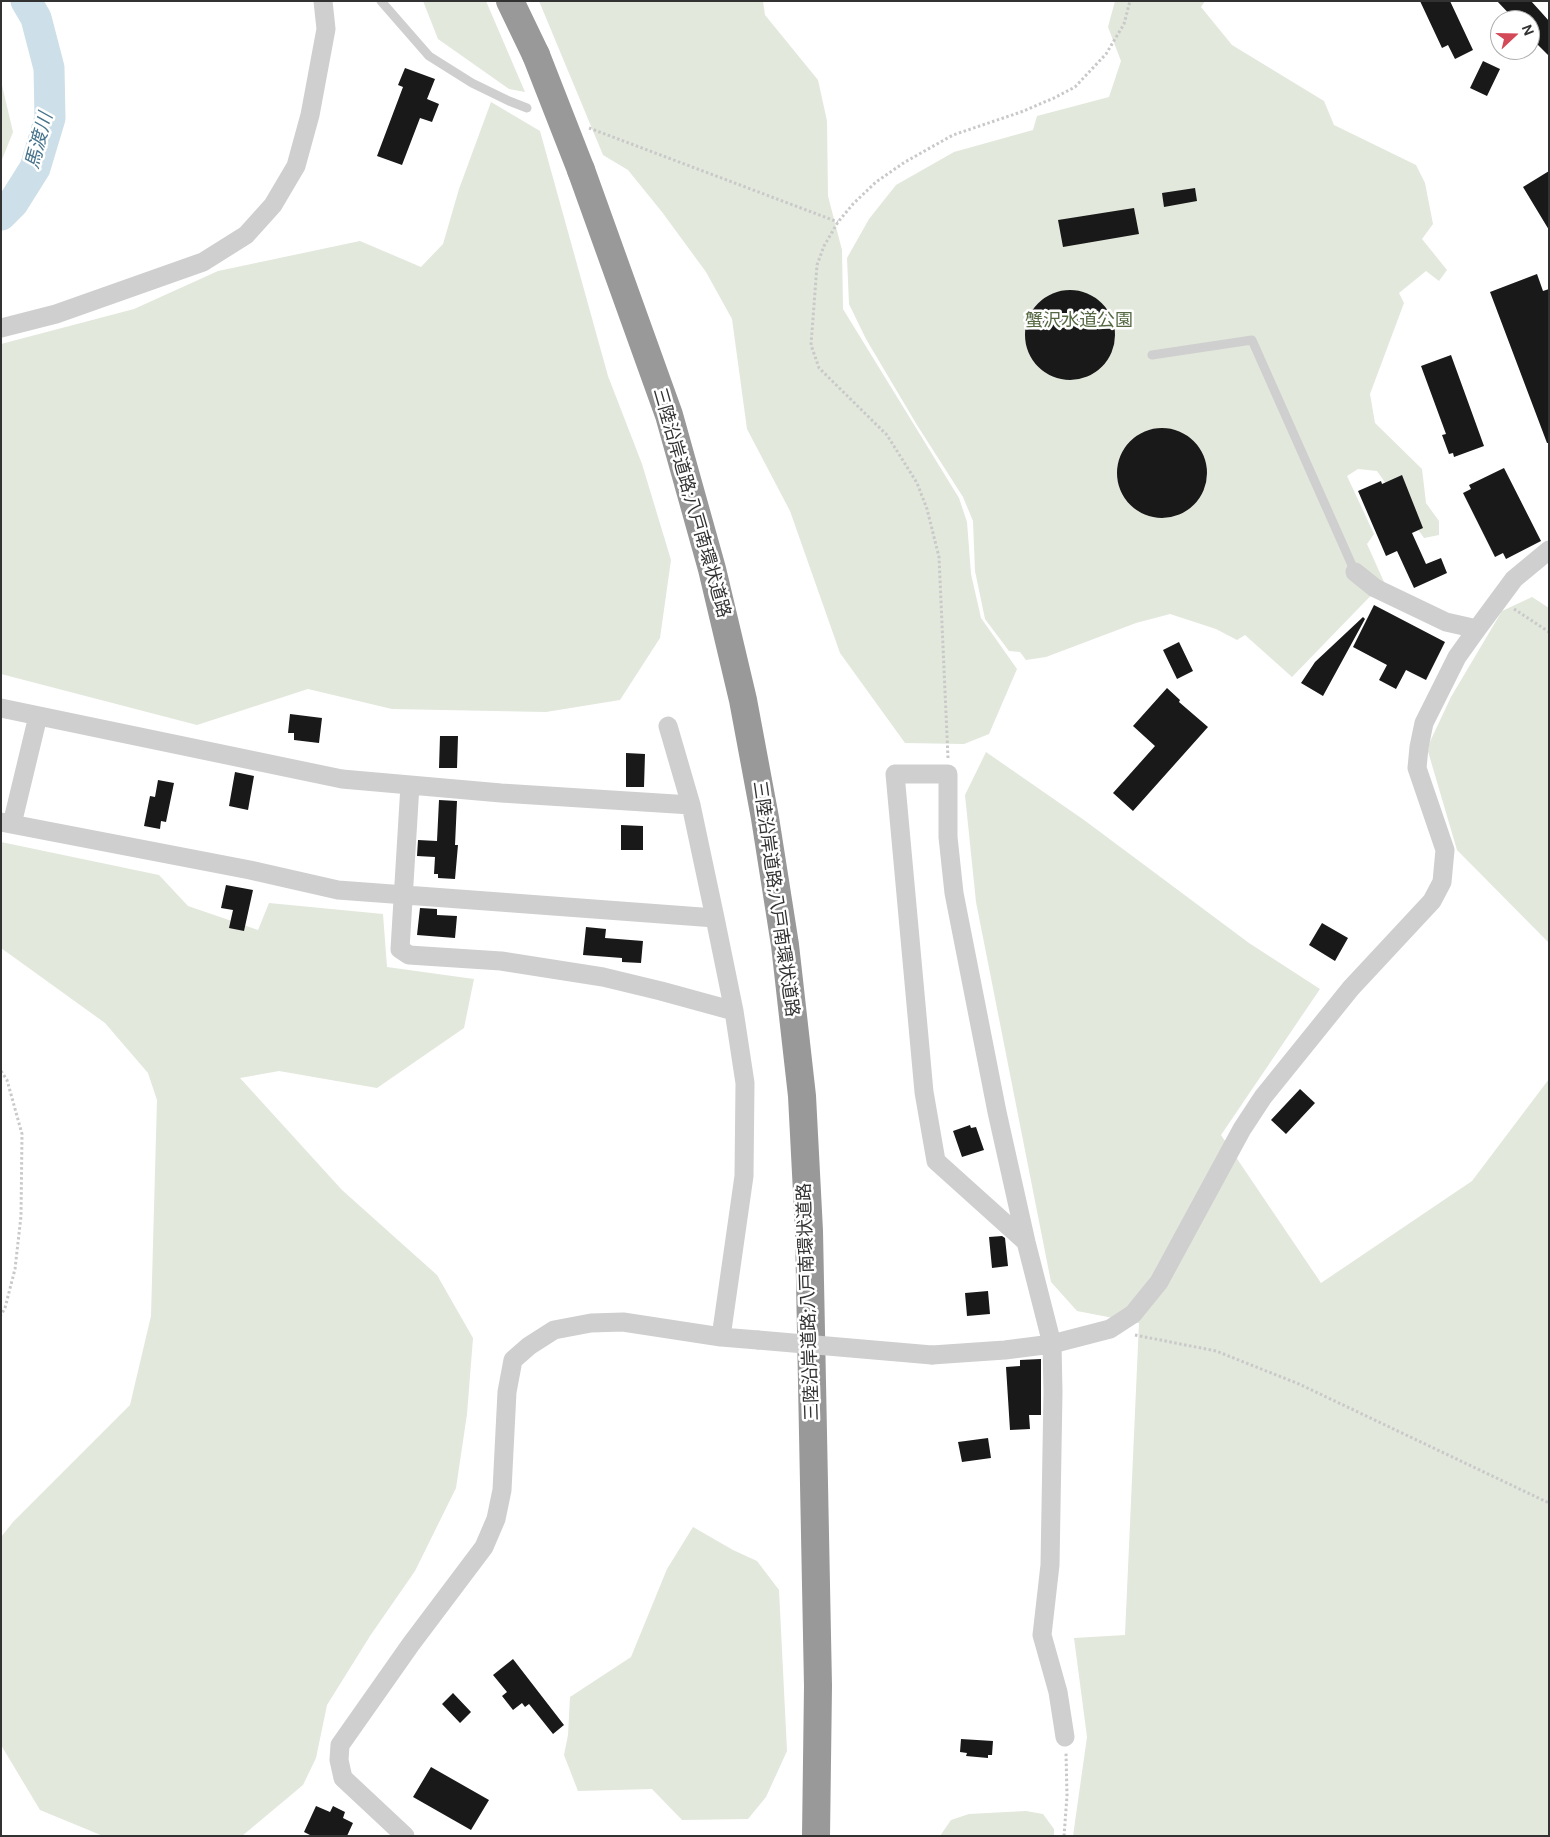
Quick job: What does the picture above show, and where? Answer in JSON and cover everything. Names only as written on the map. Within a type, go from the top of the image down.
[{"type":"highway","name":"三陸沿岸道路;八戸南環状道路","points":[[510,1],[536,55],[581,170],[670,415],[712,569],[743,700],[765,818],[785,945],[802,1096],[809,1231],[818,1686],[816,1836]]},
{"type":"street","points":[[1,328],[56,314],[203,262],[246,235],[273,205],[296,166],[310,115],[326,29],[323,1]]},
{"type":"street","points":[[405,1836],[343,1778],[339,1760],[340,1744],[411,1644],[484,1547],[496,1519],[502,1490],[507,1392],[513,1360],[529,1346],[554,1330],[591,1323],[623,1322],[721,1337],[932,1355],[1005,1350],[1052,1344],[1110,1330],[1133,1314],[1159,1282],[1242,1129],[1263,1097],[1351,988],[1432,901],[1442,882],[1445,850],[1417,768],[1424,723],[1456,657],[1514,579],[1549,550]]},
{"type":"street","points":[[1355,572],[1375,588],[1446,622],[1477,629]]},
{"type":"street","points":[[1,708],[342,779],[502,793],[691,805]]},
{"type":"street","points":[[38,716],[7,823],[250,870],[338,890],[715,918]]},
{"type":"street","points":[[668,726],[691,805],[734,1011],[745,1083],[744,1176],[721,1337]]},
{"type":"street","points":[[1026,1242],[936,1161],[924,1092],[895,774],[948,774],[948,836],[954,893],[997,1112],[1026,1242],[1052,1344],[1050,1565],[1042,1634],[1058,1692],[1065,1737]]},
{"type":"street","points":[[410,785],[405,896],[400,949],[409,955],[501,961],[603,977],[661,990],[734,1011]]},
{"type":"lane","points":[[382,1],[428,56],[472,83],[527,108]]},
{"type":"lane","points":[[1152,355],[1252,340],[1355,572]]},
{"type":"path","points":[[948,774],[939,557],[927,509],[917,483],[887,435],[820,368],[812,344],[817,265],[824,246],[838,222],[853,204],[876,182],[905,162],[953,136],[1021,112],[1075,87],[1106,54],[1124,24],[1130,1]]},
{"type":"path","points":[[586,127],[838,222]]},
{"type":"path","points":[[1499,599],[1549,632]]},
{"type":"path","points":[[1,1071],[7,1080],[22,1134],[21,1216],[15,1269],[5,1308],[1,1315]]},
{"type":"path","points":[[1110,1330],[1216,1351],[1299,1384],[1549,1503]]},
{"type":"path","points":[[1064,1836],[1067,1796],[1065,1737]]},
{"type":"green space","points":[[423,1],[486,1],[525,92],[509,89],[438,39]]},
{"type":"green space","points":[[539,1],[763,1],[765,15],[818,80],[827,121],[828,196],[842,250],[843,309],[959,498],[967,522],[971,574],[981,618],[1017,669],[989,734],[964,744],[905,743],[840,653],[790,511],[747,429],[732,319],[706,272],[662,212],[628,170],[603,155]]},
{"type":"green space","name":"蟹沢水道公園","points":[[1115,1],[1205,1],[1201,7],[1232,45],[1324,101],[1334,125],[1416,165],[1425,183],[1433,224],[1422,239],[1447,270],[1439,281],[1426,271],[1399,293],[1404,303],[1370,394],[1375,423],[1422,469],[1426,503],[1439,521],[1439,535],[1424,538],[1377,471],[1358,469],[1347,476],[1374,534],[1367,544],[1384,582],[1292,677],[1245,635],[1237,640],[1216,629],[1170,614],[1136,623],[1046,657],[1026,660],[1020,652],[1009,651],[985,619],[975,571],[973,521],[963,497],[917,425],[866,339],[849,304],[847,258],[869,219],[896,185],[954,152],[1033,130],[1037,116],[1109,97],[1121,61],[1108,27]]},
{"type":"green space","points":[[1,81],[13,132],[1,162]]},
{"type":"green space","points":[[491,102],[540,131],[608,376],[642,464],[671,560],[660,638],[620,700],[546,712],[392,709],[308,689],[197,725],[1,674],[1,344],[134,309],[218,271],[360,241],[421,267],[443,244],[459,189]]},
{"type":"green space","points":[[1532,597],[1549,608],[1549,943],[1457,850],[1427,748],[1451,697],[1502,611]]},
{"type":"green space","points":[[986,752],[1084,820],[1249,943],[1320,989],[1221,1135],[1321,1283],[1472,1181],[1549,1079],[1549,1836],[1073,1836],[1087,1737],[1074,1638],[1125,1635],[1139,1323],[1077,1311],[1051,1282],[976,902],[965,795]]},
{"type":"green space","points":[[1,842],[159,875],[188,906],[258,930],[269,903],[383,914],[387,967],[474,979],[464,1028],[377,1088],[279,1071],[240,1078],[342,1190],[437,1275],[473,1338],[467,1414],[456,1488],[415,1571],[370,1636],[327,1705],[316,1758],[303,1785],[242,1836],[103,1836],[40,1810],[1,1745],[1,1537],[13,1522],[130,1405],[151,1316],[157,1100],[148,1073],[105,1023],[1,948]]},
{"type":"green space","points":[[693,1527],[733,1550],[757,1561],[779,1590],[787,1751],[766,1797],[748,1819],[682,1820],[652,1789],[578,1791],[564,1755],[568,1735],[570,1697],[631,1657],[667,1569]]},
{"type":"green space","points":[[1026,1811],[1043,1814],[1054,1829],[1054,1836],[940,1836],[951,1820],[969,1814]]},
{"type":"building","points":[[1420,1],[1450,1],[1473,50],[1455,59],[1448,45],[1442,48]]},
{"type":"building","points":[[1497,1],[1531,1],[1539,10],[1506,10]]},
{"type":"building","points":[[1540,11],[1549,21],[1549,56],[1540,47]]},
{"type":"building","points":[[1483,61],[1500,69],[1487,96],[1470,88]]},
{"type":"building","points":[[405,68],[435,79],[427,99],[439,104],[432,122],[420,118],[402,165],[377,156],[403,87],[398,85]]},
{"type":"building","points":[[1549,171],[1549,230],[1523,187]]},
{"type":"building","points":[[1195,188],[1197,201],[1164,207],[1162,193]]},
{"type":"building","points":[[1134,208],[1139,234],[1063,247],[1058,220]]},
{"type":"building","points":[[1537,274],[1543,291],[1549,289],[1549,443],[1547,443],[1490,292]]},
{"type":"building","points":[[1070,290],[1087,293],[1102,303],[1112,318],[1115,335],[1112,352],[1102,367],[1087,377],[1070,380],[1053,377],[1038,367],[1028,352],[1025,335],[1028,318],[1038,303],[1053,293]]},
{"type":"building","points":[[1451,355],[1484,446],[1454,457],[1453,453],[1449,454],[1442,435],[1446,434],[1421,366]]},
{"type":"building","points":[[1162,428],[1179,431],[1194,441],[1204,456],[1207,473],[1204,490],[1194,505],[1179,515],[1162,518],[1145,515],[1130,505],[1120,490],[1117,473],[1120,456],[1130,441],[1145,431]]},
{"type":"building","points":[[1504,468],[1541,541],[1506,559],[1503,553],[1495,557],[1463,493],[1471,489],[1469,485]]},
{"type":"building","points":[[1402,475],[1423,528],[1412,533],[1426,564],[1441,558],[1447,573],[1414,588],[1397,551],[1386,556],[1358,491],[1381,481],[1382,484]]},
{"type":"building","points":[[1374,605],[1445,642],[1426,680],[1406,670],[1396,689],[1379,680],[1387,665],[1353,647]]},
{"type":"building","points":[[1363,617],[1365,619],[1323,696],[1301,683],[1315,662]]},
{"type":"building","points":[[1179,642],[1193,671],[1177,679],[1163,650]]},
{"type":"building","points":[[1167,688],[1180,700],[1179,702],[1208,727],[1133,811],[1113,793],[1155,746],[1133,726]]},
{"type":"building","points":[[290,714],[322,718],[319,743],[294,740],[294,733],[288,733]]},
{"type":"building","points":[[440,736],[458,736],[457,768],[439,768]]},
{"type":"building","points":[[626,753],[645,754],[644,787],[626,787]]},
{"type":"building","points":[[235,772],[254,776],[248,810],[229,806]]},
{"type":"building","points":[[158,780],[174,783],[166,822],[161,821],[160,829],[144,826],[150,796],[155,797]]},
{"type":"building","points":[[439,800],[457,801],[455,845],[458,845],[455,879],[438,878],[438,874],[434,874],[435,857],[417,856],[418,840],[437,841]]},
{"type":"building","points":[[621,825],[643,826],[643,850],[621,850]]},
{"type":"building","points":[[226,885],[253,890],[244,931],[229,928],[233,910],[221,908]]},
{"type":"building","points":[[420,908],[437,909],[437,915],[457,916],[455,938],[417,935]]},
{"type":"building","points":[[1322,923],[1348,938],[1335,961],[1309,945]]},
{"type":"building","points":[[586,927],[606,929],[605,938],[643,941],[641,963],[622,962],[622,958],[583,955]]},
{"type":"building","points":[[1300,1089],[1315,1103],[1286,1134],[1271,1120]]},
{"type":"building","points":[[970,1125],[971,1128],[976,1127],[984,1150],[962,1157],[953,1131]]},
{"type":"building","points":[[1002,1236],[1005,1238],[1008,1266],[992,1268],[989,1237]]},
{"type":"building","points":[[988,1291],[990,1314],[967,1316],[965,1293]]},
{"type":"building","points":[[1041,1359],[1041,1415],[1029,1415],[1030,1429],[1010,1430],[1006,1367],[1020,1366],[1020,1360]]},
{"type":"building","points":[[988,1438],[991,1458],[962,1462],[958,1442]]},
{"type":"building","points":[[513,1659],[564,1725],[553,1734],[529,1704],[525,1707],[522,1703],[513,1710],[502,1696],[507,1692],[493,1675]]},
{"type":"building","points":[[453,1693],[471,1712],[460,1723],[442,1704]]},
{"type":"building","points":[[961,1739],[993,1741],[992,1755],[988,1755],[988,1758],[966,1756],[967,1753],[960,1752]]},
{"type":"building","points":[[431,1767],[489,1800],[471,1830],[413,1797]]},
{"type":"building","points":[[316,1806],[330,1812],[333,1806],[345,1812],[343,1818],[353,1823],[347,1836],[312,1836],[304,1832]]},
{"type":"waterway","name":"馬渡川","points":[[1,215],[13,203],[35,168],[50,118],[49,68],[36,18],[26,1]]}]
